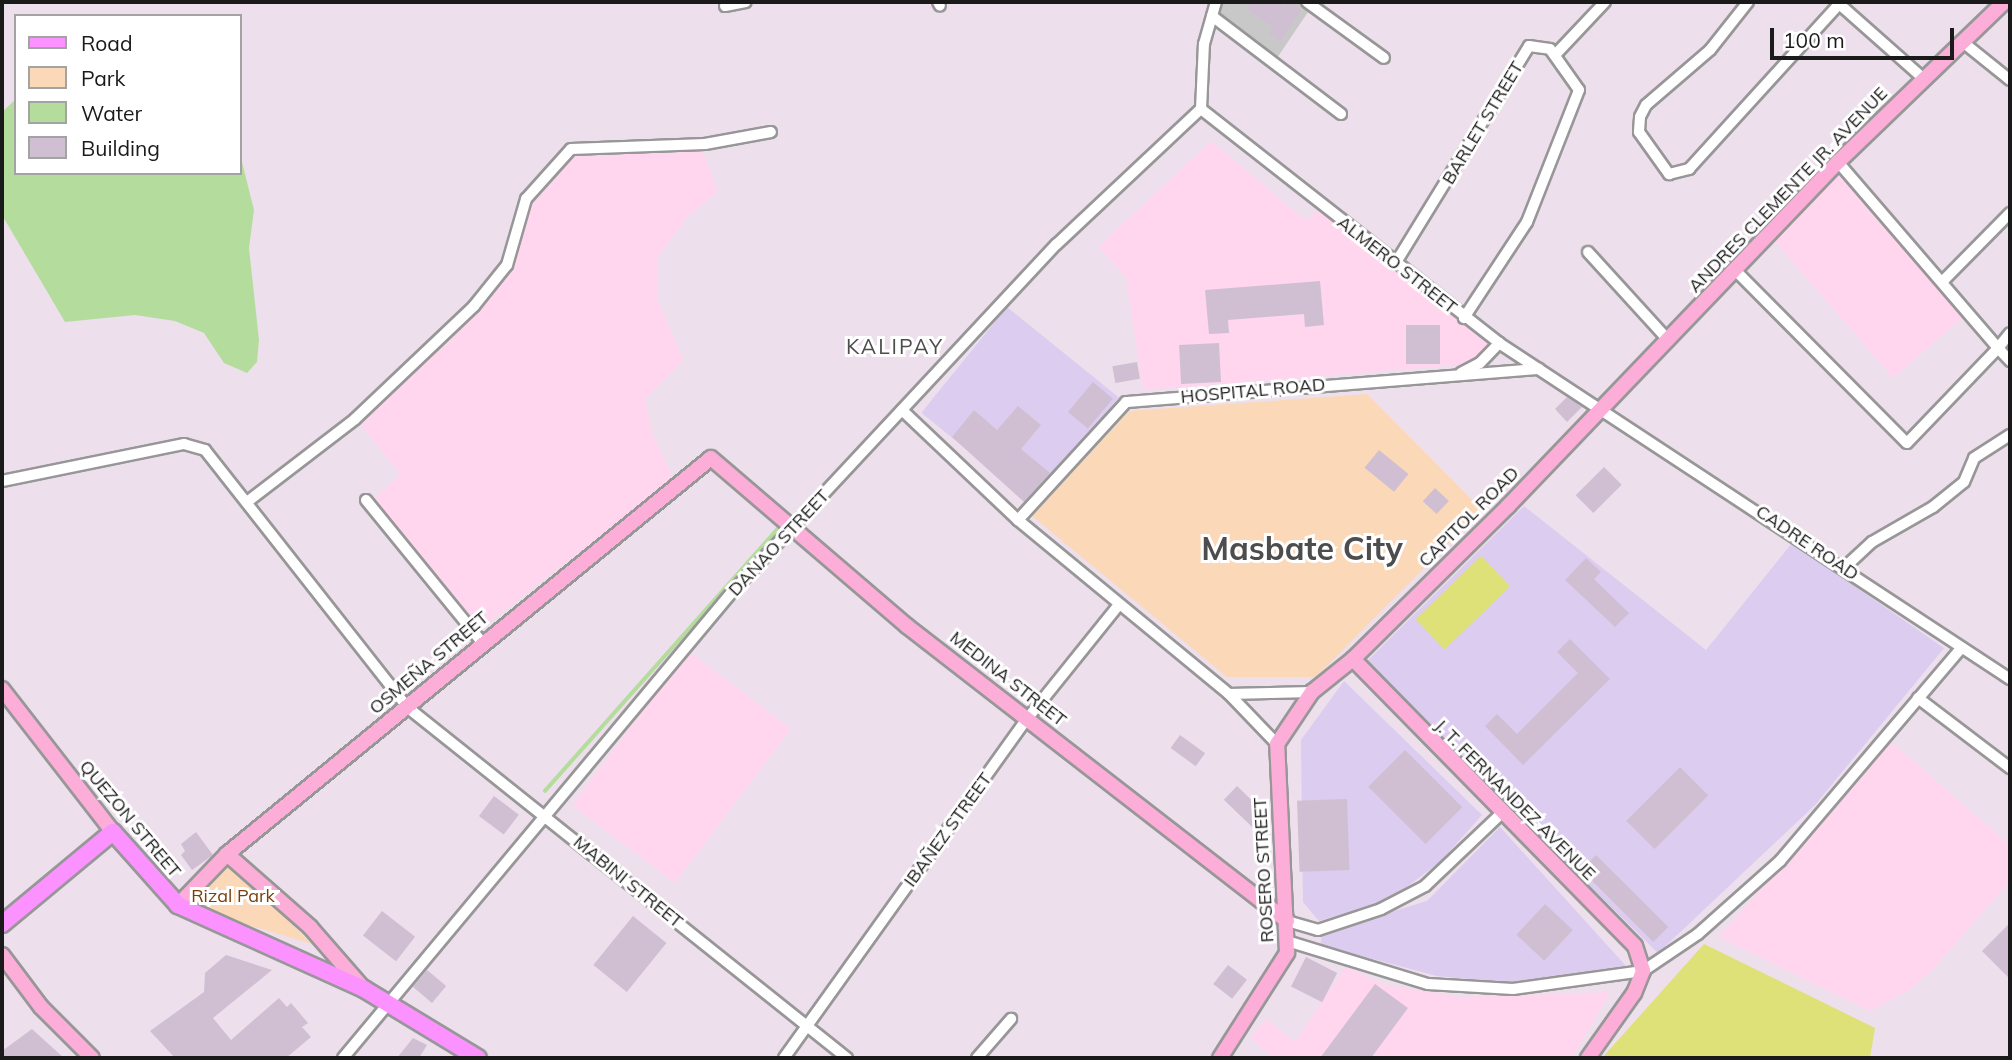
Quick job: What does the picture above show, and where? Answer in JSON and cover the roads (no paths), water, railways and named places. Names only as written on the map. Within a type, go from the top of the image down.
[{"type":"main road","name":"QUEZON STREET","points":[[113,832],[178,905],[363,989],[478,1058]]},
{"type":"main road","points":[[2,924],[113,832]]},
{"type":"street","points":[[725,6],[746,2]]},
{"type":"street","points":[[1200,109],[1204,44],[1216,2]]},
{"type":"street","points":[[1307,2],[1384,58]]},
{"type":"street","points":[[1464,318],[1527,222],[1579,90],[1555,55],[1605,2]]},
{"type":"street","points":[[1748,2],[1710,50],[1647,104],[1640,117],[1639,132],[1669,174],[1689,169],[1839,2],[1923,78]]},
{"type":"street","name":"ANDRES CLEMENTE JR. AVENUE","points":[[1602,408],[1737,272],[1838,162],[2004,2]]},
{"type":"street","points":[[1212,16],[1341,114]]},
{"type":"street","points":[[1964,43],[2010,80]]},
{"type":"street","name":"BARLET STREET","points":[[1395,264],[1530,46],[1540,44],[1555,55]]},
{"type":"street","name":"ALMERO STREET","points":[[1200,109],[1464,318],[1602,408]]},
{"type":"street","name":"DANAO STREET","points":[[342,1058],[543,815],[794,527],[1057,244],[1200,109]]},
{"type":"street","points":[[247,502],[355,419],[474,306],[508,265],[526,199],[571,149],[705,144],[771,132]]},
{"type":"street","points":[[1838,162],[1944,281],[2010,361]]},
{"type":"street","points":[[1944,281],[2010,213]]},
{"type":"street","points":[[1588,252],[1669,341]]},
{"type":"street","points":[[1737,272],[1907,443],[2010,333]]},
{"type":"street","points":[[1456,376],[1480,363],[1499,343]]},
{"type":"street","name":"HOSPITAL ROAD","points":[[1018,520],[1126,402],[1540,369]]},
{"type":"street","name":"CADRE ROAD","points":[[1602,408],[2010,679]]},
{"type":"street","name":"CAPITOL ROAD","points":[[1278,744],[1312,692],[1353,659],[1602,408]]},
{"type":"street","points":[[902,410],[1018,520],[1118,606],[1229,694],[1278,744]]},
{"type":"street","points":[[1844,568],[1872,542],[1933,507],[1964,482],[1974,458],[2010,435]]},
{"type":"street","name":"MABINI STREET","points":[[2,481],[184,444],[205,450],[407,707],[847,1058]]},
{"type":"street","name":"MEDINA STREET","points":[[711,458],[1027,719],[1287,922]]},
{"type":"street","name":"OSMEÑA STREET","points":[[178,905],[228,853],[482,642],[711,458]]},
{"type":"street","points":[[366,500],[482,642]]},
{"type":"street","name":"IBAÑEZ STREET","points":[[784,1058],[1027,719],[1118,606]]},
{"type":"street","points":[[1588,1058],[1643,971],[1699,934],[1780,862],[1961,648]]},
{"type":"street","name":"J. T. FERNANDEZ AVENUE","points":[[1353,659],[1635,946],[1643,971]]},
{"type":"street","name":"QUEZON STREET","points":[[2,689],[113,832]]},
{"type":"street","points":[[1229,694],[1312,692]]},
{"type":"street","points":[[1918,698],[2010,768]]},
{"type":"street","name":"ROSERO STREET","points":[[1220,1058],[1277,972],[1287,941],[1278,744]]},
{"type":"street","points":[[1287,922],[1318,930],[1381,909],[1425,886],[1504,811]]},
{"type":"street","points":[[228,853],[310,927],[363,989]]},
{"type":"street","points":[[1311,949],[1318,930]]},
{"type":"street","points":[[1287,941],[1428,984],[1513,989],[1643,971]]},
{"type":"street","points":[[2,956],[41,1007],[92,1058]]},
{"type":"street","points":[[977,1058],[1011,1019]]},
{"type":"water","points":[[14,101],[14,175],[242,175],[242,162],[254,210],[249,248],[259,340],[257,362],[247,373],[224,363],[204,333],[175,321],[135,315],[65,322],[2,215],[2,112]]},
{"type":"waterway","points":[[545,791],[782,524]]},
{"type":"district","name":"KALIPAY","points":[[895,346]]},
{"type":"district","name":"Masbate City","points":[[1302,548]]},
{"type":"park label","name":"Rizal Park","points":[[233,896]]}]
